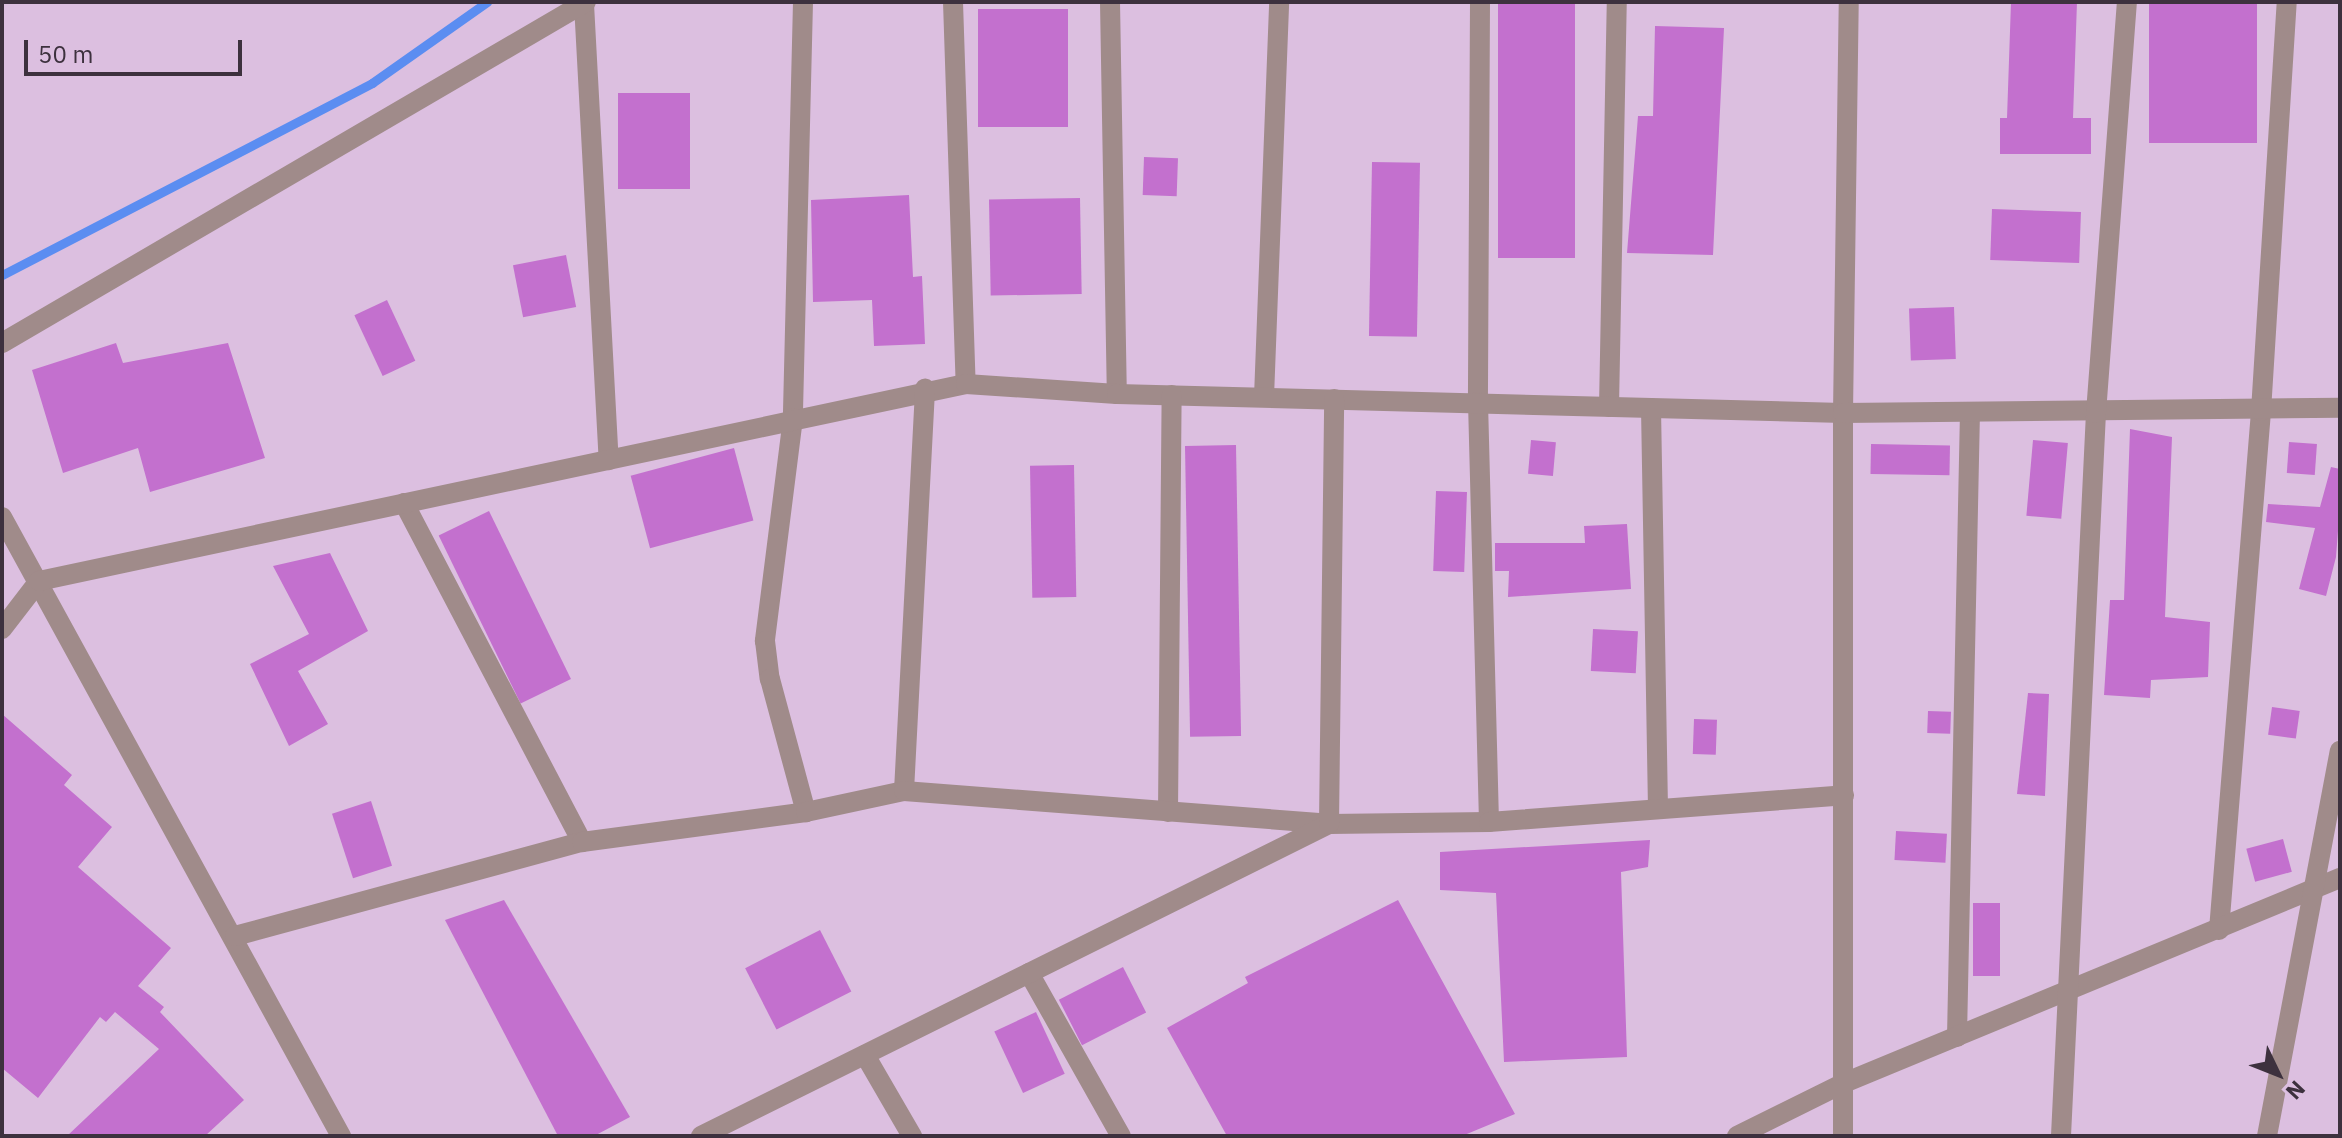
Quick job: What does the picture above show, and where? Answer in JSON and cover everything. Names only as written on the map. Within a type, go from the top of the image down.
[{"type":"street","points":[[803,2],[793,418],[765,641],[770,679],[806,812]]},
{"type":"street","points":[[953,2],[966,384]]},
{"type":"street","points":[[1110,2],[1117,394]]},
{"type":"street","points":[[1264,397],[1279,2]]},
{"type":"street","points":[[1480,2],[1478,402],[1489,822]]},
{"type":"street","points":[[1609,407],[1617,2]]},
{"type":"street","points":[[1843,1136],[1843,413],[1849,2]]},
{"type":"street","points":[[2061,1136],[2096,413],[2127,2]]},
{"type":"street","points":[[2219,930],[2261,411],[2287,2]]},
{"type":"street","points":[[2,343],[585,3],[609,460]]},
{"type":"street","points":[[2,629],[39,581],[609,460],[925,389],[966,384],[1117,394],[1843,413],[2096,413],[2340,408]]},
{"type":"street","points":[[904,791],[925,389]]},
{"type":"street","points":[[1168,812],[1172,395]]},
{"type":"street","points":[[1329,824],[1334,399]]},
{"type":"street","points":[[1651,408],[1658,809]]},
{"type":"street","points":[[1957,1037],[1970,413]]},
{"type":"street","points":[[404,503],[582,842]]},
{"type":"street","points":[[2,517],[235,936],[341,1136]]},
{"type":"street","points":[[2267,1136],[2318,886],[2340,751]]},
{"type":"street","points":[[235,936],[582,842],[806,812],[904,791],[1329,824],[1489,822],[1844,795]]},
{"type":"street","points":[[701,1136],[1329,824]]},
{"type":"street","points":[[1737,1136],[1844,1083],[2340,878]]},
{"type":"street","points":[[1029,973],[1121,1136]]},
{"type":"street","points":[[865,1055],[912,1136]]},
{"type":"building","points":[[1498,2],[1575,2],[1575,258],[1498,258]]},
{"type":"building","points":[[2011,2],[2077,2],[2073,118],[2091,118],[2091,154],[2000,154],[2000,118],[2007,118]]},
{"type":"building","points":[[2149,2],[2257,2],[2257,143],[2149,143]]},
{"type":"building","points":[[978,9],[1068,9],[1068,127],[978,127]]},
{"type":"building","points":[[1655,26],[1724,28],[1713,255],[1627,253],[1638,116],[1653,116]]},
{"type":"building","points":[[618,93],[690,93],[690,189],[618,189]]},
{"type":"building","points":[[1144,157],[1178,158],[1177,196],[1143,195]]},
{"type":"building","points":[[1372,162],[1420,163],[1417,337],[1369,336]]},
{"type":"building","points":[[909,195],[913,277],[922,276],[925,344],[874,346],[872,300],[813,302],[811,200]]},
{"type":"building","points":[[1080,198],[1082,294],[991,296],[989,200]]},
{"type":"building","points":[[1992,209],[2081,212],[2079,263],[1990,260]]},
{"type":"building","points":[[566,255],[576,307],[523,317],[513,265]]},
{"type":"building","points":[[387,300],[415,361],[383,376],[354,315]]},
{"type":"building","points":[[1954,307],[1956,359],[1911,361],[1909,309]]},
{"type":"building","points":[[116,343],[123,363],[228,343],[265,458],[150,492],[138,448],[63,473],[32,370]]},
{"type":"building","points":[[2130,429],[2172,437],[2165,617],[2210,622],[2208,677],[2151,680],[2150,698],[2104,695],[2110,600],[2124,600]]},
{"type":"building","points":[[1531,440],[1556,442],[1553,476],[1528,474]]},
{"type":"building","points":[[2033,440],[2068,443],[2061,519],[2026,516]]},
{"type":"building","points":[[2289,442],[2317,444],[2315,475],[2287,473]]},
{"type":"building","points":[[1871,444],[1950,445],[1949,475],[1870,474]]},
{"type":"building","points":[[1236,445],[1241,736],[1190,737],[1185,446]]},
{"type":"building","points":[[734,448],[753,520],[650,548],[631,476]]},
{"type":"building","points":[[1074,465],[1076,597],[1032,598],[1030,466]]},
{"type":"building","points":[[2331,467],[2340,469],[2340,505],[2336,557],[2326,596],[2299,589],[2315,528],[2266,522],[2268,504],[2320,507]]},
{"type":"building","points":[[1436,491],[1467,492],[1464,572],[1433,571]]},
{"type":"building","points":[[489,511],[571,679],[521,704],[439,536]]},
{"type":"building","points":[[1627,524],[1631,589],[1508,597],[1509,571],[1495,571],[1495,543],[1585,543],[1584,526]]},
{"type":"building","points":[[330,553],[368,631],[298,671],[328,724],[289,746],[250,664],[309,634],[273,566]]},
{"type":"building","points":[[1593,629],[1638,631],[1636,673],[1591,671]]},
{"type":"building","points":[[2028,693],[2049,694],[2045,796],[2017,794]]},
{"type":"building","points":[[2272,707],[2300,711],[2296,739],[2268,735]]},
{"type":"building","points":[[1928,711],[1951,712],[1950,734],[1927,733]]},
{"type":"building","points":[[2,714],[72,775],[64,785],[112,827],[78,867],[171,948],[138,986],[164,1007],[160,1012],[244,1100],[205,1136],[67,1136],[159,1049],[115,1012],[106,1022],[100,1017],[38,1098],[2,1068]]},
{"type":"building","points":[[1694,719],[1717,720],[1716,755],[1693,754]]},
{"type":"building","points":[[371,801],[392,866],[353,878],[332,814]]},
{"type":"building","points":[[1896,831],[1947,834],[1945,863],[1894,860]]},
{"type":"building","points":[[2283,839],[2292,872],[2255,882],[2246,849]]},
{"type":"building","points":[[1650,840],[1648,867],[1621,872],[1627,1057],[1504,1062],[1496,893],[1440,890],[1440,852]]},
{"type":"building","points":[[504,900],[630,1117],[594,1136],[558,1136],[445,920]]},
{"type":"building","points":[[1398,900],[1515,1114],[1462,1136],[1227,1136],[1167,1028],[1248,983],[1245,977]]},
{"type":"building","points":[[1973,903],[2000,903],[2000,976],[1973,976]]},
{"type":"building","points":[[820,930],[851,991],[776,1030],[745,968]]},
{"type":"building","points":[[1123,967],[1146,1012],[1082,1045],[1059,1000]]},
{"type":"building","points":[[1036,1012],[1065,1074],[1023,1093],[994,1031]]},
{"type":"waterway","points":[[2,275],[372,83],[487,2]]}]
